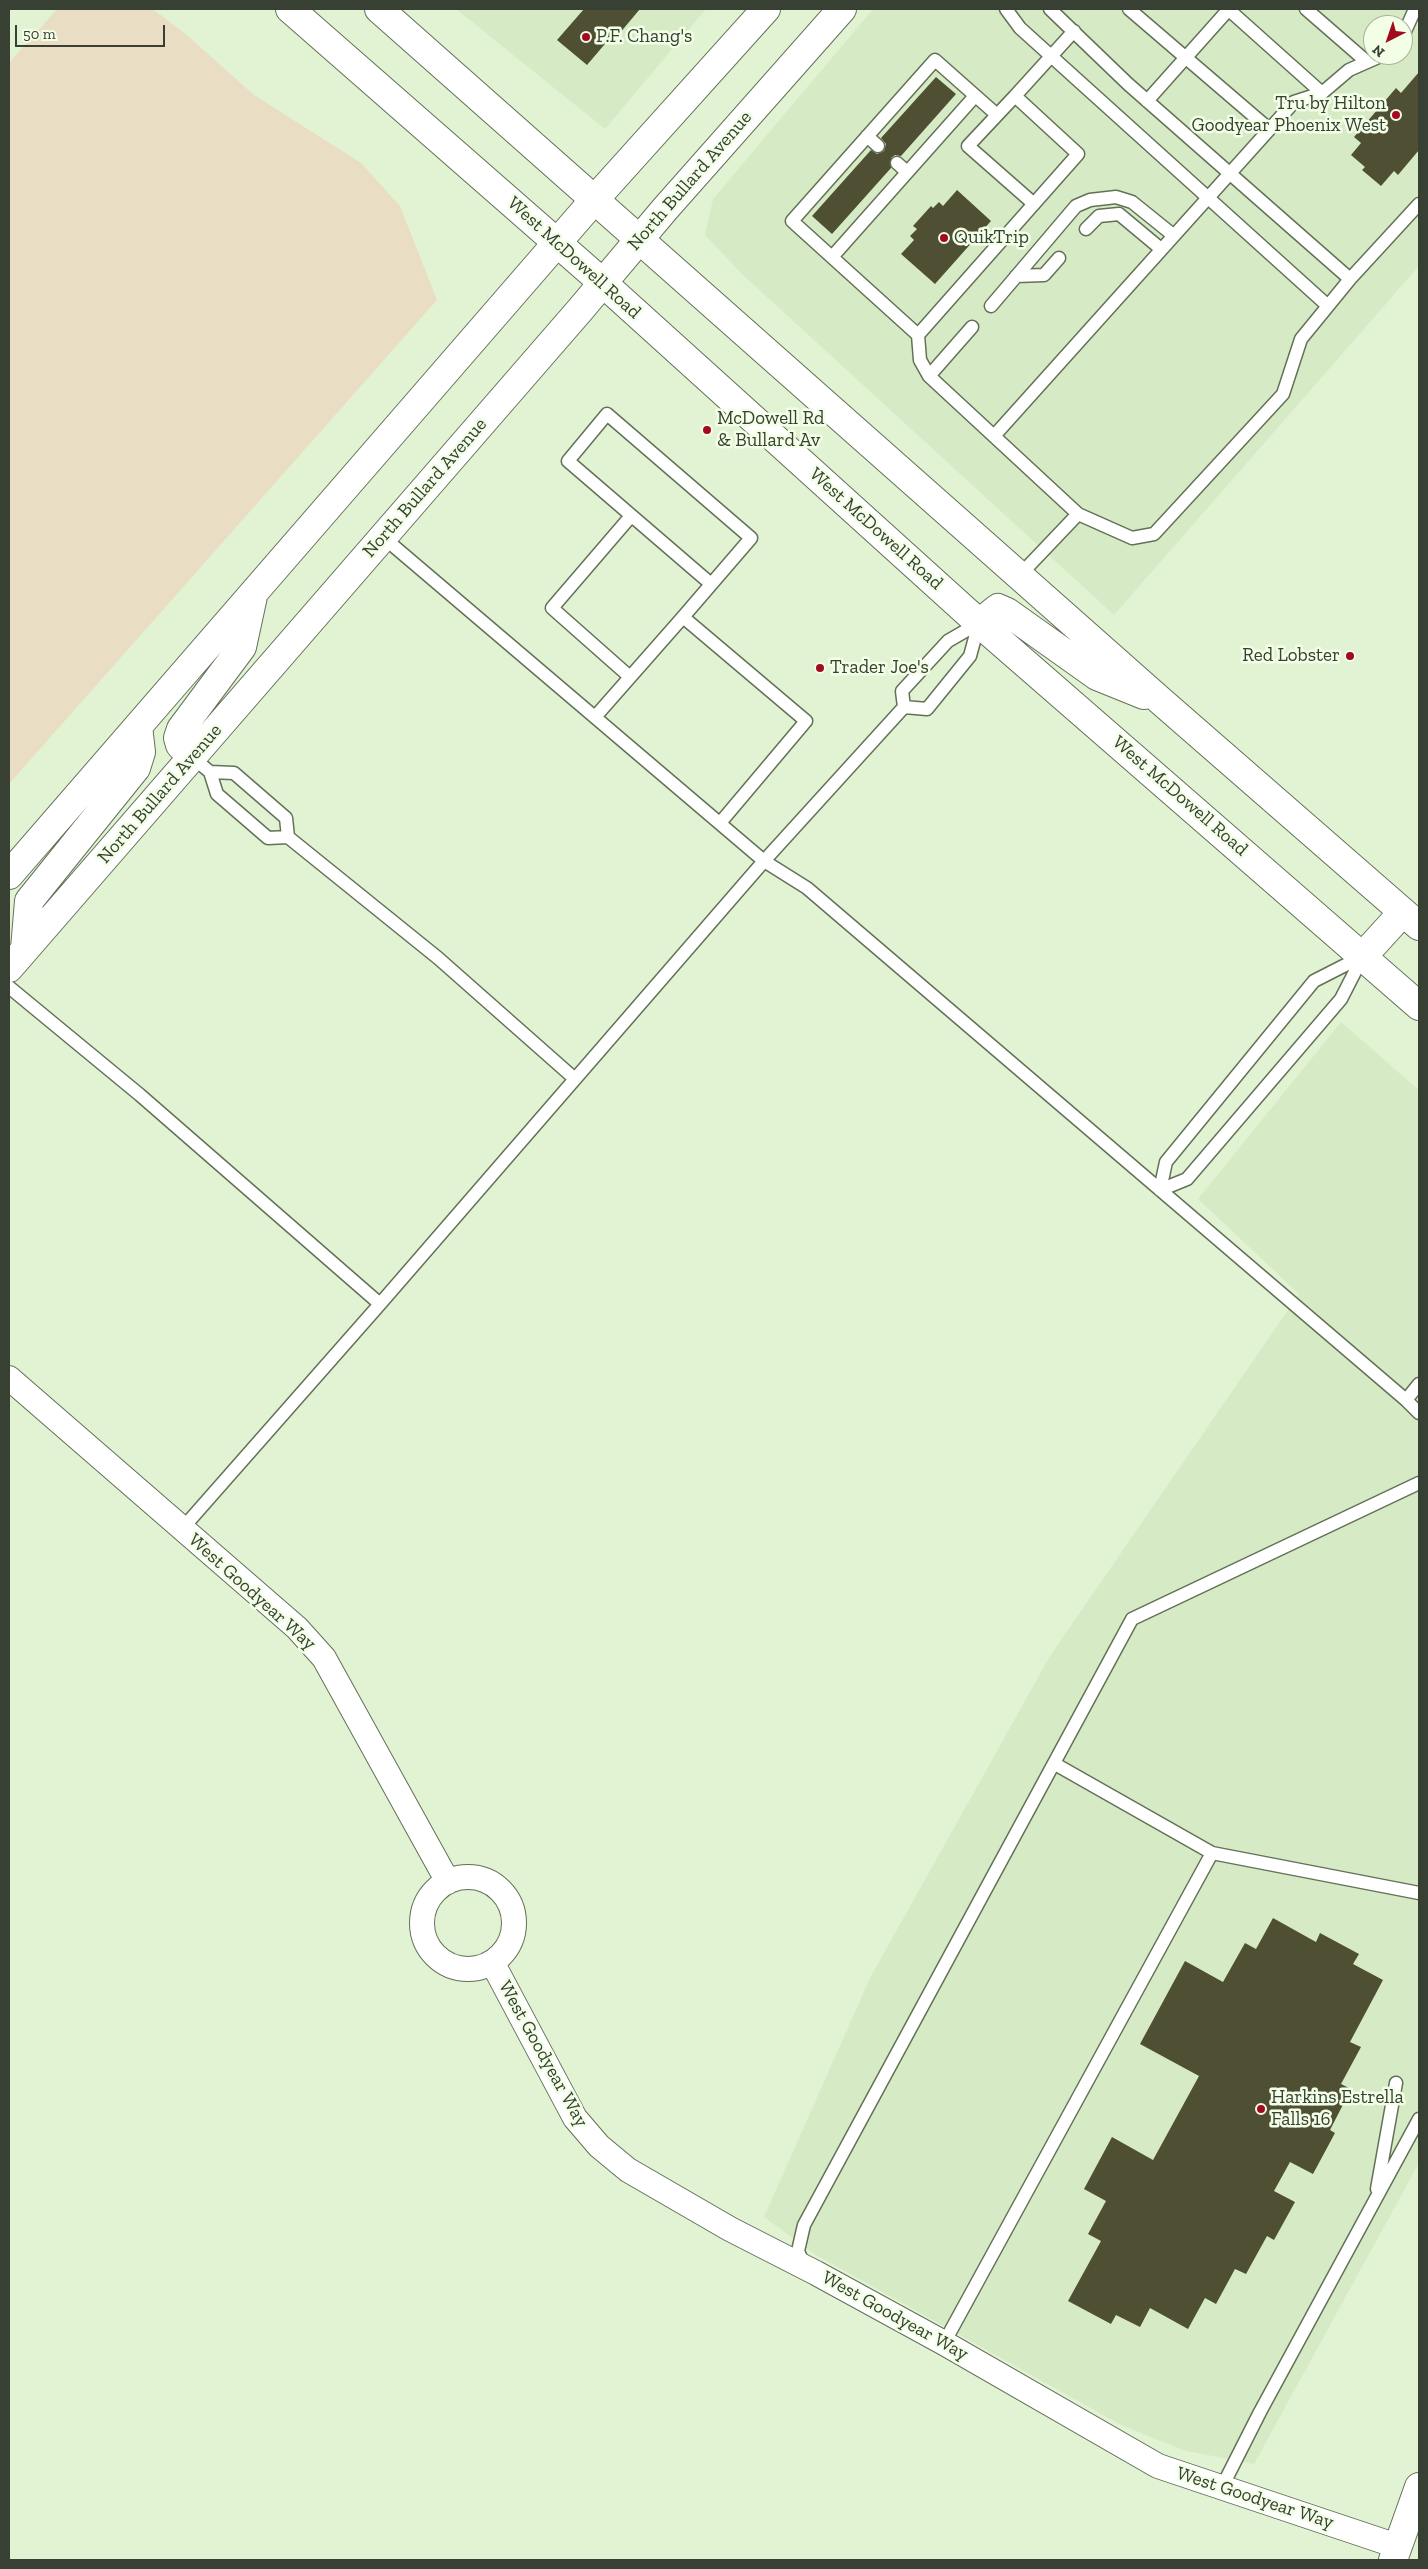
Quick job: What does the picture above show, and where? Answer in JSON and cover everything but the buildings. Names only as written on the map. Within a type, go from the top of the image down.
[{"type":"main road","name":"West McDowell Road","points":[[290,9],[602,283],[979,622],[1419,1006]]},
{"type":"main road","points":[[379,9],[640,238],[1019,576],[1411,919],[1363,956]]},
{"type":"main road","points":[[9,875],[595,199],[766,9]]},
{"type":"main road","name":"North Bullard Avenue","points":[[17,958],[201,764],[382,537],[640,238],[842,9]]},
{"type":"main road","points":[[201,764],[180,745],[178,738],[181,729],[242,647],[253,593]]},
{"type":"main road","points":[[979,622],[998,608],[1007,612],[1097,676],[1162,702]]},
{"type":"main road","points":[[17,958],[29,900],[136,768],[141,752],[138,726]]},
{"type":"main road","points":[[1403,2552],[1419,2487]]},
{"type":"street","name":"West Goodyear Way","points":[[9,1378],[297,1628],[324,1658],[448,1882]]},
{"type":"street","points":[[471,1877],[482,1879],[493,1884],[509,1901],[513,1912],[513,1935],[508,1946],[492,1962],[480,1968],[456,1967],[445,1963],[428,1945],[423,1933],[424,1909],[434,1893],[448,1882],[471,1877]]},
{"type":"street","name":"West Goodyear Way","points":[[492,1962],[575,2118],[599,2146],[628,2170],[730,2230],[805,2267],[944,2343],[1158,2466],[1403,2552]]},
{"type":"lane","points":[[1006,9],[1020,28],[1328,306]]},
{"type":"lane","points":[[1050,9],[1147,101],[1350,279]]},
{"type":"lane","points":[[1129,9],[1269,129]]},
{"type":"lane","points":[[1147,101],[1228,9],[1322,93]]},
{"type":"lane","points":[[1306,9],[1363,59]]},
{"type":"lane","points":[[1402,9],[1413,13]]},
{"type":"lane","points":[[1034,204],[968,146],[1074,31]]},
{"type":"lane","points":[[996,114],[935,60],[792,221],[918,335],[920,360],[929,376],[1078,514],[1132,538],[1154,534],[1282,394],[1302,339],[1350,279],[1419,204]]},
{"type":"lane","points":[[994,436],[1228,173],[1294,102],[1322,93],[1349,70],[1363,64]]},
{"type":"lane","points":[[832,257],[975,96]]},
{"type":"lane","points":[[918,335],[1078,154],[1014,96]]},
{"type":"lane","points":[[867,136],[878,146]]},
{"type":"lane","points":[[897,163],[907,172]]},
{"type":"lane","points":[[991,306],[1076,206],[1090,200],[1116,197],[1132,202],[1173,236]]},
{"type":"lane","points":[[1086,229],[1099,216],[1120,214],[1161,249]]},
{"type":"lane","points":[[1016,276],[1044,275],[1059,258]]},
{"type":"lane","points":[[929,376],[972,327]]},
{"type":"lane","points":[[595,717],[683,617],[751,538],[607,414],[568,461],[711,584]]},
{"type":"lane","points":[[1019,576],[1078,514]]},
{"type":"lane","points":[[630,677],[552,608],[632,516]]},
{"type":"lane","points":[[382,537],[764,861],[807,888],[1419,1413]]},
{"type":"lane","points":[[683,617],[806,721],[720,823]]},
{"type":"lane","points":[[904,707],[927,709],[970,656],[979,622]]},
{"type":"lane","points":[[182,1529],[764,861],[904,707],[902,691],[948,641],[979,622]]},
{"type":"lane","points":[[201,764],[217,794],[268,838],[288,836]]},
{"type":"lane","points":[[201,764],[234,773],[286,818],[288,836],[438,958],[575,1079]]},
{"type":"lane","points":[[1160,1190],[1187,1179],[1341,999],[1363,956]]},
{"type":"lane","points":[[1160,1190],[1166,1162],[1314,981],[1363,956]]},
{"type":"lane","points":[[9,987],[140,1095],[380,1304]]},
{"type":"lane","points":[[1406,1400],[1419,1384]]},
{"type":"lane","points":[[805,2267],[798,2251],[804,2225],[1132,1619],[1419,1483]]},
{"type":"lane","points":[[1055,1764],[1212,1853],[1419,1893]]},
{"type":"lane","points":[[944,2343],[1212,1853]]},
{"type":"lane","points":[[1375,2200],[1396,2083]]},
{"type":"lane","points":[[1222,2487],[1260,2412],[1419,2119]]},
{"type":"shaded area","points":[[57,9],[153,9],[188,36],[254,95],[361,163],[400,206],[437,300],[9,784],[9,63]]},
{"type":"shaded area","points":[[456,9],[706,9],[605,129]]},
{"type":"shaded area","points":[[873,9],[1419,9],[1419,266],[1114,615],[744,276],[705,235],[713,199]]},
{"type":"shaded area","points":[[1341,1022],[1419,1090],[1419,2163],[1254,2464],[1186,2451],[1121,2425],[816,2255],[764,2217],[870,1978],[1050,1656],[1299,1294],[1198,1199]]},
{"type":"place","name":"P.F. Chang's","points":[[586,37]]},
{"type":"place","name":"Tru by Hilton Goodyear Phoenix West","points":[[1396,115]]},
{"type":"place","name":"QuikTrip","points":[[944,238]]},
{"type":"place","name":"McDowell Rd & Bullard Av","points":[[707,430]]},
{"type":"place","name":"Red Lobster","points":[[1350,656]]},
{"type":"place","name":"Trader Joe's","points":[[820,668]]},
{"type":"place","name":"Harkins Estrella Falls 16","points":[[1261,2109]]}]
